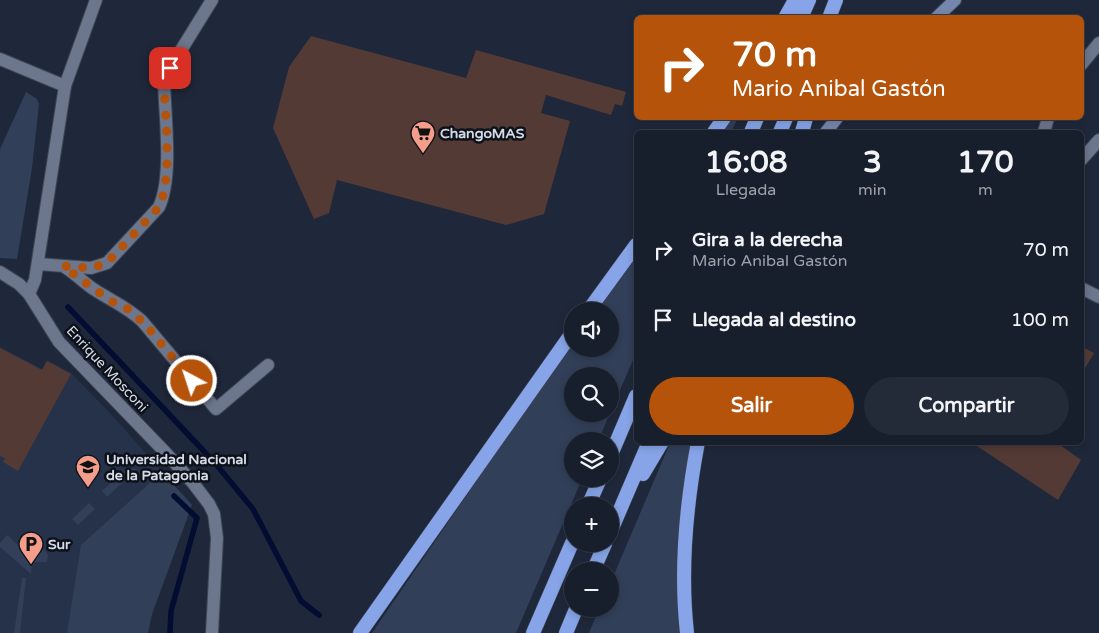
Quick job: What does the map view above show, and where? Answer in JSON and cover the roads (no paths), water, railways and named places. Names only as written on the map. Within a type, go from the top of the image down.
[{"type":"highway","points":[[787,15],[795,0]]},
{"type":"highway","points":[[802,15],[809,0]]},
{"type":"highway","points":[[830,15],[836,0]]},
{"type":"highway","points":[[838,15],[842,0]]},
{"type":"highway","points":[[595,302],[634,248]]},
{"type":"highway","points":[[360,633],[564,344]]},
{"type":"highway","points":[[619,436],[634,401]]},
{"type":"highway","points":[[619,513],[648,445]]},
{"type":"highway","points":[[619,517],[660,445]]},
{"type":"highway","points":[[687,633],[684,546],[698,445]]},
{"type":"highway","points":[[534,633],[568,552]]},
{"type":"highway","points":[[566,633],[573,617]]},
{"type":"main road","points":[[939,15],[954,0]]},
{"type":"main road","points":[[828,130],[836,120]]},
{"type":"street","points":[[29,294],[36,280],[65,86],[96,0]]},
{"type":"street","points":[[38,264],[91,268],[107,263],[159,207],[164,196],[167,178],[164,82],[170,68],[212,0]]},
{"type":"street","points":[[1084,61],[1099,43]]},
{"type":"street","points":[[0,59],[65,86]]},
{"type":"street","points":[[1084,157],[1099,140]]},
{"type":"street","points":[[63,266],[113,302],[128,309],[142,321],[216,409],[268,365]]},
{"type":"street","name":"Enrique Mosconi","points":[[0,272],[19,284],[29,294],[59,342],[194,483],[209,504],[214,514],[217,538],[213,631]]},
{"type":"street","points":[[1084,290],[1099,297]]},
{"type":"waterway","points":[[68,307],[215,463],[253,509],[301,601],[319,615]]},
{"type":"waterway","points":[[170,633],[171,611],[197,518],[174,496]]},
{"type":"place","name":"ChangoMAS","points":[[423,154]]},
{"type":"place","name":"Universidad Nacional de la Patagonia","points":[[88,488]]},
{"type":"place","name":"Sur","points":[[31,565]]}]
